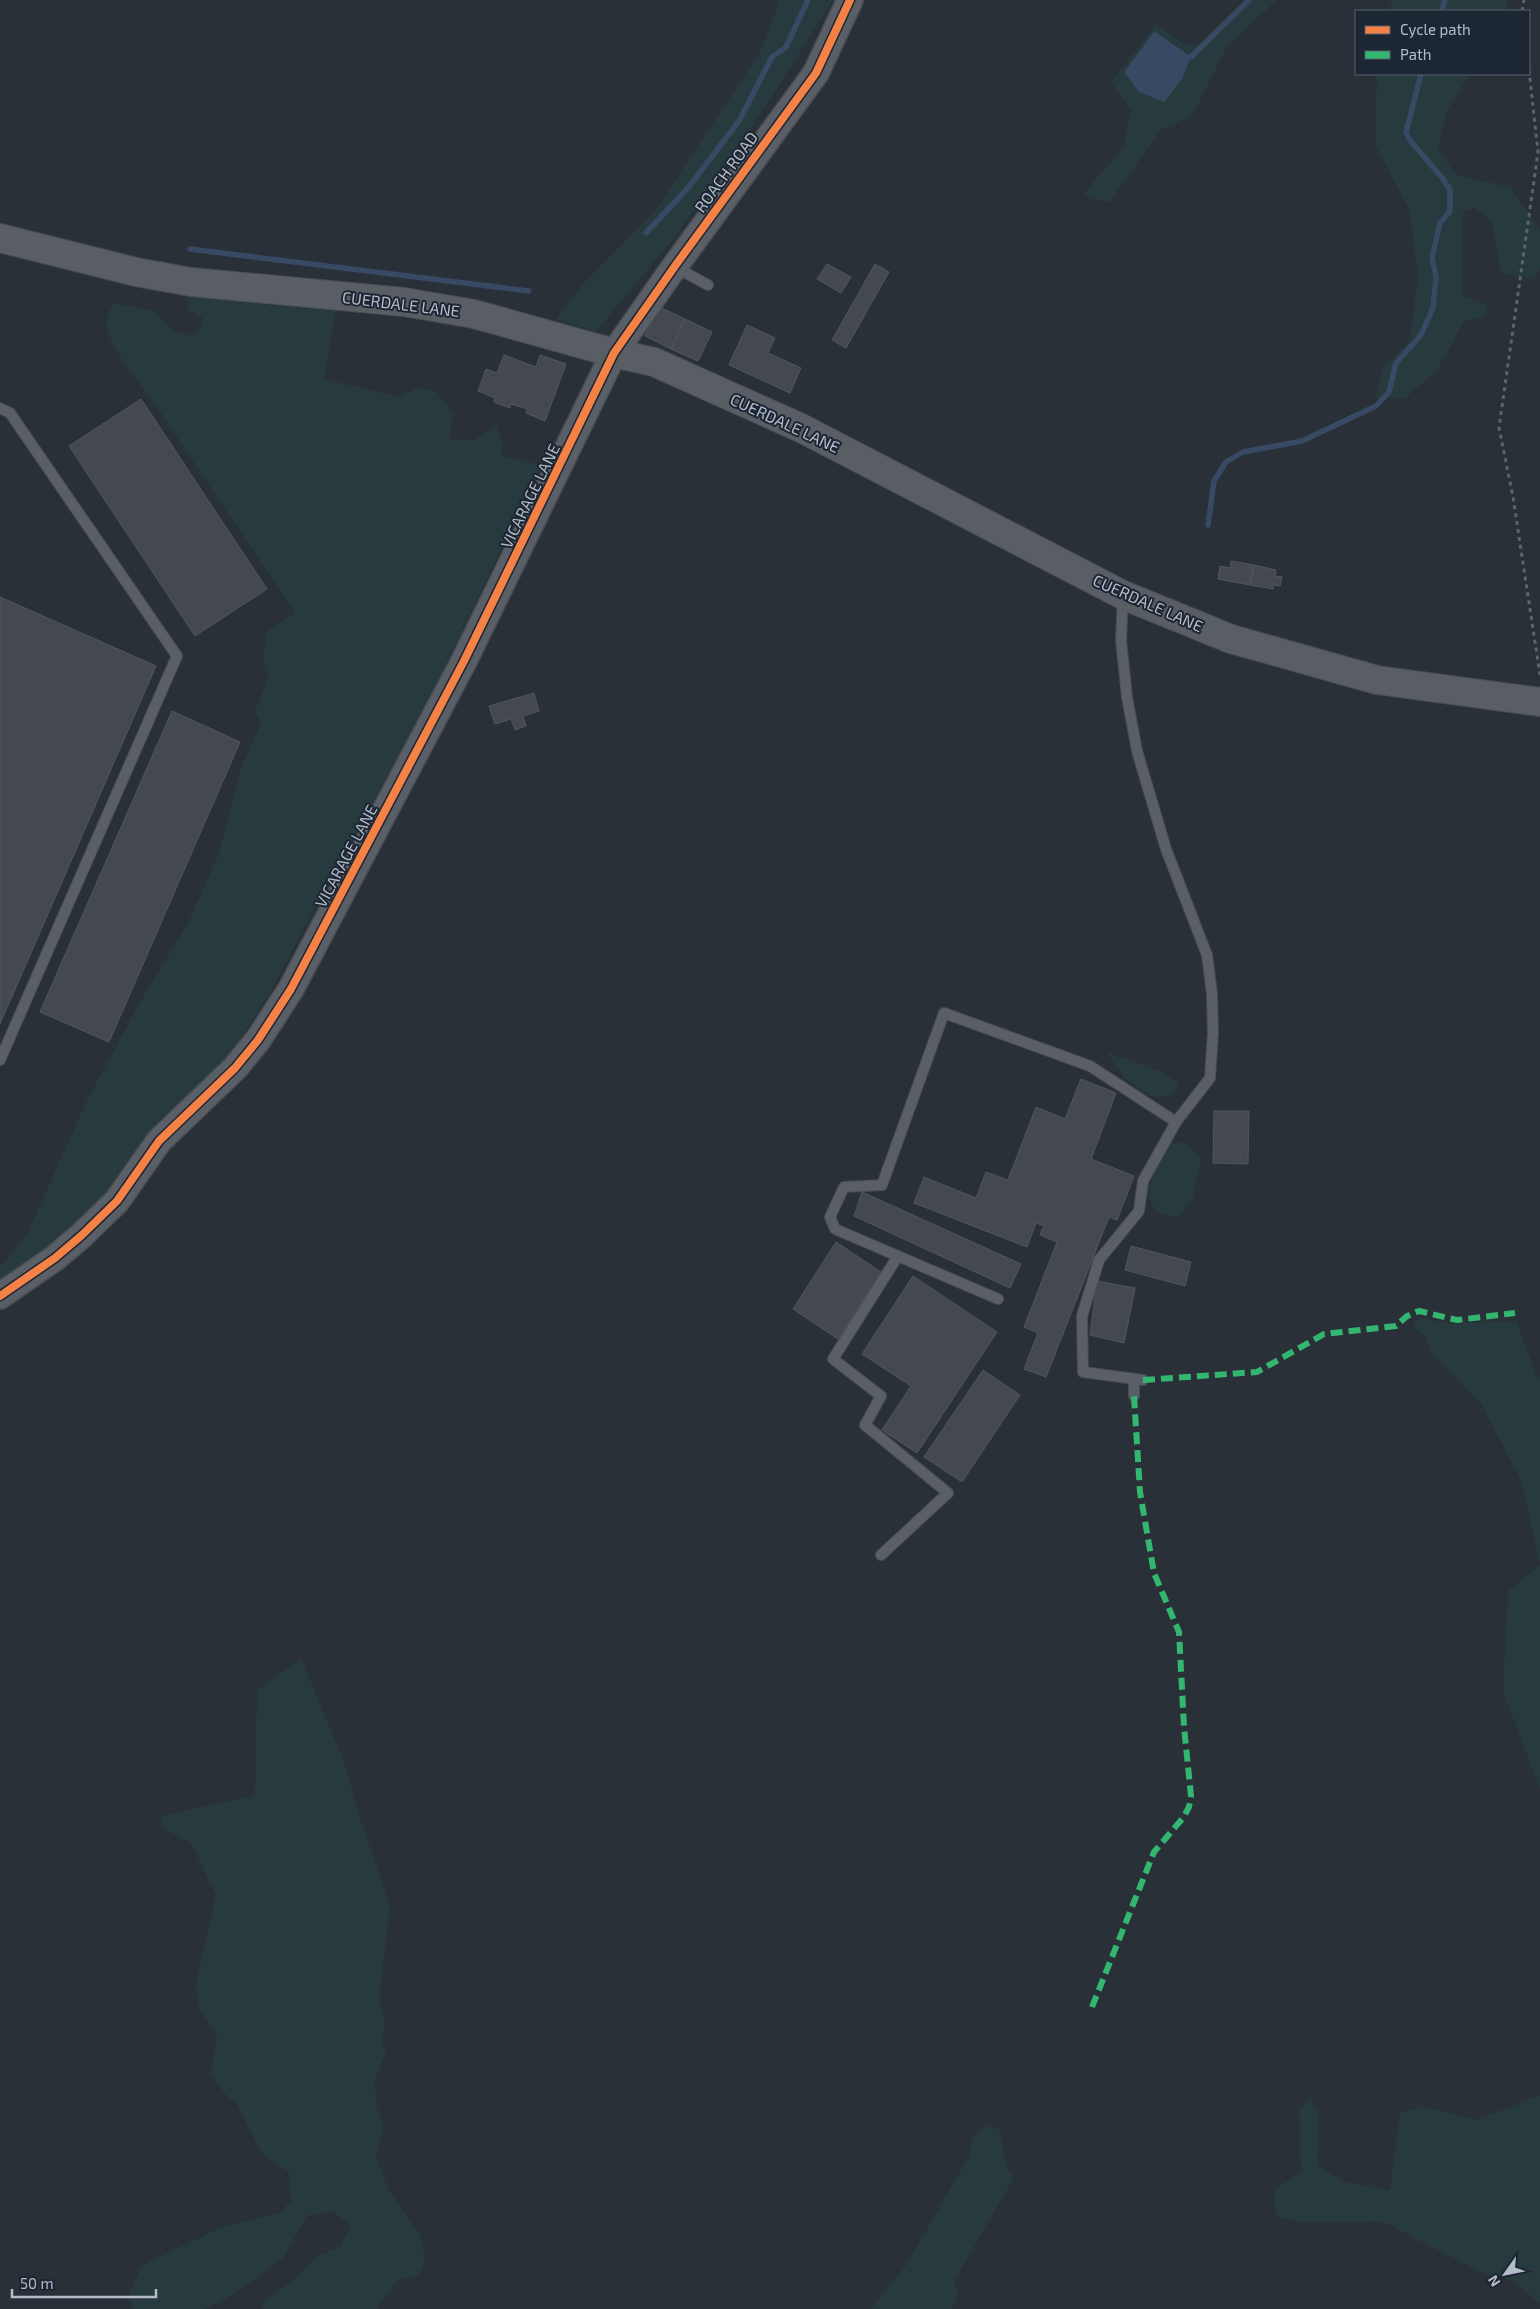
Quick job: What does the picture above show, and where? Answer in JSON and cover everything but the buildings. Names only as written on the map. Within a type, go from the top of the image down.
[{"type":"main road","name":"CUERDALE LANE","points":[[0,238],[136,272],[191,282],[404,302],[474,314],[614,354],[654,362],[801,428],[1123,595],[1231,640],[1377,680],[1540,702]]},
{"type":"street","name":"ROACH ROAD","points":[[614,354],[675,266],[816,72],[850,0]]},
{"type":"street","name":"VICARAGE LANE","points":[[0,1296],[55,1258],[82,1235],[116,1201],[158,1141],[234,1068],[258,1040],[291,989],[464,661],[614,354]]},
{"type":"lane","points":[[675,266],[708,284]]},
{"type":"lane","points":[[0,408],[10,413],[177,656],[0,1060]]},
{"type":"lane","points":[[1123,595],[1121,640],[1126,697],[1137,751],[1166,849],[1207,955],[1212,994],[1213,1033],[1210,1078],[1176,1122],[1143,1182],[1139,1211],[1099,1260],[1082,1316],[1084,1372],[1138,1380],[1134,1396]]},
{"type":"lane","points":[[998,1299],[835,1229],[830,1217],[844,1187],[882,1185],[944,1013],[1090,1066],[1176,1122]]},
{"type":"lane","points":[[881,1555],[948,1493],[865,1425],[881,1396],[833,1359],[898,1256]]},
{"type":"path","points":[[1530,75],[1538,152],[1498,428],[1513,497],[1540,675]]},
{"type":"green space","points":[[780,0],[833,0],[766,106],[675,237],[596,332],[556,319],[583,284],[654,212],[760,52]]},
{"type":"green space","points":[[1251,0],[1277,0],[1227,46],[1192,116],[1161,130],[1109,203],[1083,194],[1123,148],[1131,111],[1111,82],[1156,24],[1185,45],[1198,44]]},
{"type":"green space","points":[[1393,0],[1508,0],[1505,10],[1388,10]]},
{"type":"green space","points":[[1377,75],[1469,75],[1446,112],[1438,149],[1456,175],[1510,187],[1540,231],[1540,268],[1533,279],[1501,273],[1492,222],[1474,208],[1463,212],[1462,296],[1486,305],[1486,316],[1464,322],[1436,372],[1405,398],[1375,399],[1383,368],[1410,340],[1418,277],[1409,209],[1375,145]]},
{"type":"green space","points":[[189,297],[335,311],[324,379],[399,397],[418,387],[437,392],[453,414],[449,439],[473,440],[497,426],[503,446],[500,455],[541,465],[437,684],[269,994],[235,1048],[198,1087],[157,1123],[113,1187],[64,1236],[0,1287],[0,1266],[28,1232],[87,1100],[143,997],[188,923],[218,856],[241,768],[261,723],[255,711],[269,676],[263,666],[266,632],[295,613],[152,400],[130,372],[115,349],[110,337],[107,316],[114,303],[155,311],[171,330],[191,336],[201,327],[202,317],[188,310]]},
{"type":"green space","points":[[1107,1052],[1165,1073],[1180,1085],[1168,1097],[1151,1096],[1125,1079]]},
{"type":"green space","points":[[1187,1142],[1201,1160],[1192,1200],[1178,1217],[1157,1213],[1147,1195],[1165,1144]]},
{"type":"green space","points":[[1423,1318],[1450,1324],[1516,1321],[1536,1374],[1540,1378],[1540,1563],[1521,1480],[1480,1402],[1432,1353],[1425,1336],[1413,1328],[1415,1321]]},
{"type":"green space","points":[[1540,1565],[1540,1789],[1503,1691],[1508,1591]]},
{"type":"green space","points":[[301,1658],[344,1762],[362,1824],[390,1905],[379,2001],[385,2023],[381,2039],[386,2052],[375,2079],[376,2106],[384,2124],[376,2158],[389,2190],[421,2236],[425,2262],[418,2276],[398,2279],[377,2309],[263,2309],[261,2304],[295,2279],[315,2257],[340,2247],[351,2226],[334,2212],[308,2215],[283,2258],[231,2296],[205,2309],[133,2309],[129,2295],[142,2265],[220,2228],[280,2212],[291,2201],[289,2172],[262,2154],[237,2104],[224,2093],[211,2073],[217,2034],[199,2009],[196,1984],[216,1895],[191,1843],[161,1827],[161,1816],[255,1795],[257,1691]]},
{"type":"green space","points":[[1540,2095],[1540,2303],[1513,2281],[1487,2275],[1381,2221],[1305,2223],[1276,2216],[1274,2190],[1301,2172],[1299,2111],[1310,2098],[1319,2116],[1317,2165],[1345,2182],[1390,2190],[1400,2113],[1422,2106],[1477,2120]]},
{"type":"green space","points":[[988,2124],[1000,2130],[1006,2165],[1014,2178],[954,2281],[958,2294],[952,2309],[871,2309],[907,2264],[969,2156],[973,2137]]},
{"type":"water","points":[[1156,32],[1191,57],[1182,79],[1164,102],[1139,92],[1124,72],[1153,33]]},
{"type":"waterway","points":[[646,233],[688,188],[739,121],[772,57],[786,47],[808,0]]},
{"type":"waterway","points":[[1191,57],[1249,0]]},
{"type":"waterway","points":[[1441,10],[1445,0]]},
{"type":"waterway","points":[[1208,525],[1214,481],[1226,462],[1243,452],[1302,441],[1376,406],[1389,392],[1396,363],[1421,335],[1433,308],[1436,277],[1432,258],[1440,223],[1450,211],[1450,190],[1409,139],[1406,132],[1421,75]]},
{"type":"waterway","points":[[190,249],[529,291]]},
{"type":"marked path","points":[[1143,1380],[1257,1372],[1324,1334],[1396,1326],[1407,1316],[1419,1311],[1457,1320],[1515,1313]]},
{"type":"marked path","points":[[1092,2007],[1154,1852],[1183,1818],[1189,1807],[1191,1796],[1184,1727],[1179,1632],[1154,1573],[1140,1492],[1134,1396]]},
{"type":"cycle path","points":[[0,1296],[55,1258],[117,1201],[159,1141],[235,1068],[258,1040],[291,989],[464,661],[614,353],[816,73],[850,0]]}]
